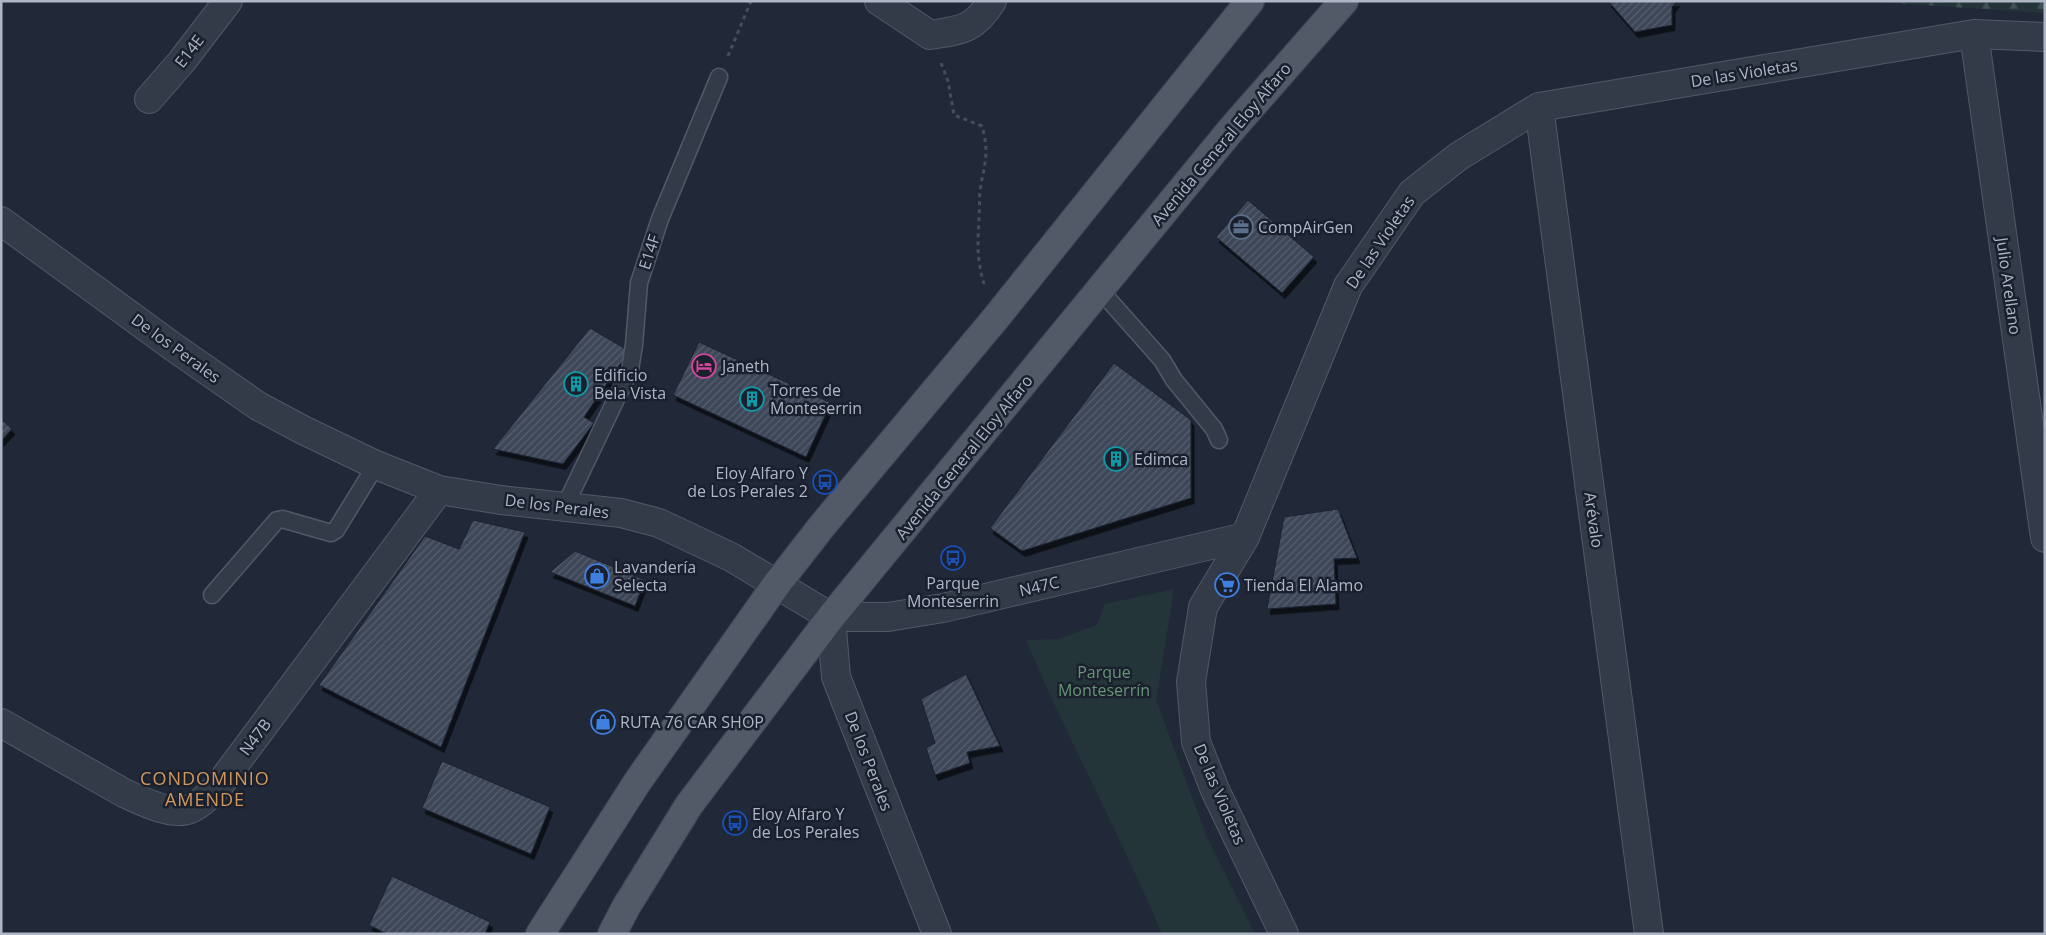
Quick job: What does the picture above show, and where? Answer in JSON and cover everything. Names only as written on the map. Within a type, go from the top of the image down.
[{"type":"main road","points":[[540,934],[638,781],[776,585],[822,526],[994,319],[1250,1]]},
{"type":"main road","name":"Avenida General Eloy Alfaro","points":[[612,934],[689,805],[831,618],[1230,131],[1344,1]]},
{"type":"street","name":"E14E","points":[[149,99],[228,1]]},
{"type":"street","points":[[879,1],[930,35],[965,29],[981,16],[992,1]]},
{"type":"street","name":"De las Violetas","points":[[1284,934],[1215,790],[1196,742],[1191,682],[1203,607],[1245,537],[1348,286],[1412,193],[1459,156],[1539,107],[1974,34],[2045,37]]},
{"type":"street","name":"Julio Arellano","points":[[1974,34],[2045,538]]},
{"type":"street","name":"Arévalo","points":[[1539,107],[1649,934]]},
{"type":"street","name":"De los Perales","points":[[1,221],[23,235],[172,346],[258,406],[376,465],[439,490],[501,500],[638,516],[659,523],[732,557],[831,618],[836,677],[937,934]]},
{"type":"street","name":"N47B","points":[[1,723],[136,799],[170,810],[190,810],[203,801],[220,784],[439,490]]},
{"type":"street","name":"N47C","points":[[831,618],[888,617],[943,608],[1245,537]]},
{"type":"lane","name":"E14F","points":[[565,506],[630,370],[635,338],[639,283],[660,219],[719,77]]},
{"type":"lane","points":[[1100,290],[1162,360],[1174,380],[1214,429],[1219,440]]},
{"type":"lane","points":[[212,595],[277,520],[282,519],[331,533],[336,530],[376,465]]},
{"type":"path","points":[[719,77],[751,1]]},
{"type":"path","points":[[930,35],[948,81],[954,114],[982,126],[987,145],[986,166],[979,193],[977,243],[979,266],[994,319]]},
{"type":"green space","points":[[1862,1],[2045,1],[2045,13]]},
{"type":"green space","name":"Parque Monteserrín","points":[[1174,589],[1156,700],[1206,835],[1255,934],[1162,934],[1026,640],[1059,639],[1097,625],[1105,604]]},
{"type":"building","points":[[1608,1],[1677,1],[1672,7],[1672,25],[1635,32]]},
{"type":"building","points":[[1248,200],[1314,257],[1282,293],[1216,237]]},
{"type":"building","name":"Edificio Bela Vista","points":[[590,328],[629,351],[584,417],[594,423],[563,464],[493,449]]},
{"type":"building","name":"Torres de Monteserrin","points":[[699,342],[831,403],[806,457],[673,395]]},
{"type":"building","name":"Edimca","points":[[1114,363],[1191,420],[1191,498],[1022,551],[990,528]]},
{"type":"building","points":[[1,419],[12,429],[1,441]]},
{"type":"building","points":[[1338,509],[1357,558],[1334,559],[1336,604],[1267,609],[1284,517]]},
{"type":"building","points":[[473,520],[525,532],[441,747],[319,685],[425,536],[459,549]]},
{"type":"building","name":"Lavandería Selecta","points":[[575,551],[645,580],[635,606],[550,572]]},
{"type":"building","points":[[966,674],[1000,746],[967,752],[970,763],[935,775],[926,748],[935,743],[921,699]]},
{"type":"building","points":[[442,761],[550,807],[531,854],[422,808]]},
{"type":"building","points":[[392,876],[490,922],[485,934],[387,934],[369,925]]},
{"type":"place","name":"CompAirGen","points":[[1241,227]]},
{"type":"place","name":"Janeth","points":[[704,366]]},
{"type":"place","name":"Edificio Bela Vista","points":[[576,384]]},
{"type":"place","name":"Torres de Monteserrin","points":[[752,399]]},
{"type":"place","name":"Edimca","points":[[1116,459]]},
{"type":"place","name":"Eloy Alfaro Y de Los Perales 2","points":[[825,482]]},
{"type":"place","name":"Parque Monteserrin","points":[[953,558]]},
{"type":"place","name":"Lavandería Selecta","points":[[597,576]]},
{"type":"place","name":"Tienda El Alamo","points":[[1227,585]]},
{"type":"place","name":"RUTA 76 CAR SHOP","points":[[603,722]]},
{"type":"place","name":"Eloy Alfaro Y de Los Perales","points":[[735,823]]},
{"type":"district","name":"CONDOMINIO AMENDE","points":[[205,788]]}]
